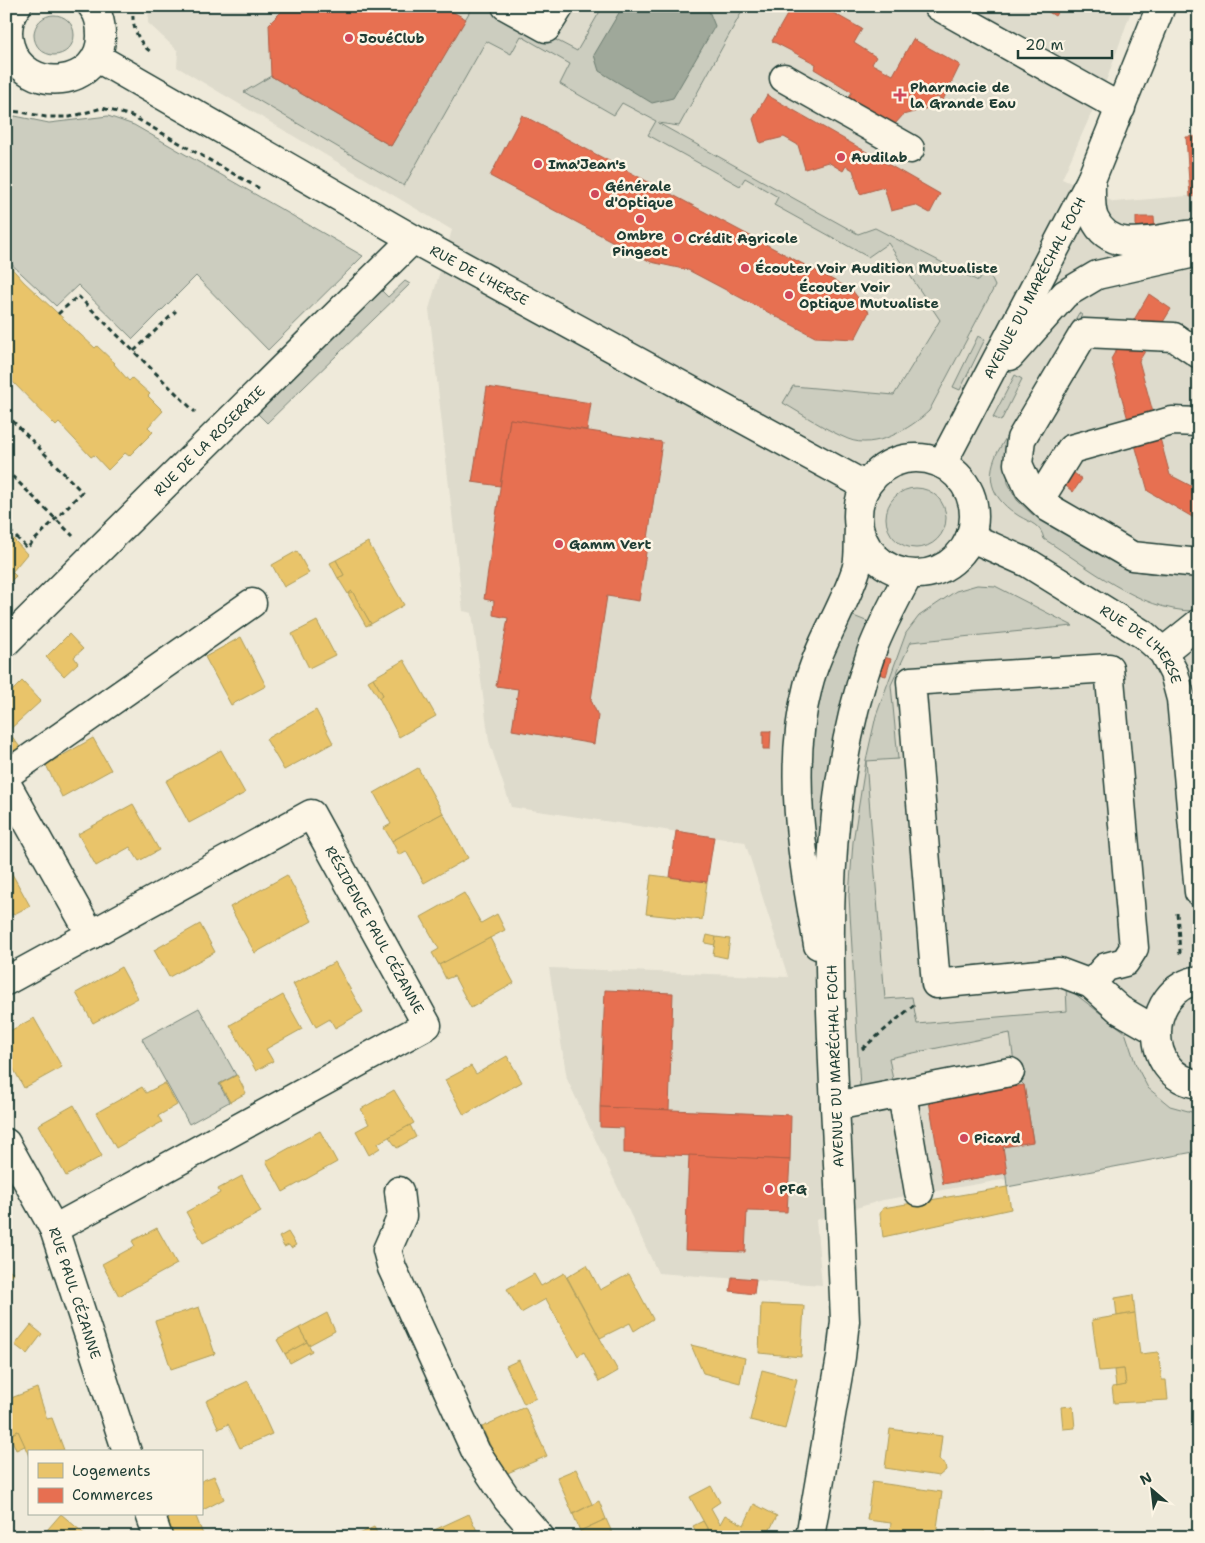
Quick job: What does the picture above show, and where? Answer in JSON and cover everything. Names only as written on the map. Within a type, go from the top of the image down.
[{"type":"street","points":[[13,8],[8,24],[8,39],[12,53],[13,72],[45,80],[60,81],[74,77],[96,57],[101,42],[101,26],[92,6]]},
{"type":"street","points":[[506,6],[546,28],[560,6]]},
{"type":"street","points":[[938,6],[1121,108]]},
{"type":"street","name":"AVENUE DU MARÉCHAL FOCH","points":[[942,464],[1090,180],[1121,108],[1161,6]]},
{"type":"street","name":"RUE DE L'HERSE","points":[[96,57],[413,240],[866,486]]},
{"type":"street","points":[[784,78],[910,149]]},
{"type":"street","points":[[1090,180],[1093,217],[1102,232],[1119,242],[1143,242],[1180,234],[1199,234]]},
{"type":"street","name":"RUE DE LA ROSERAIE","points":[[6,642],[413,240]]},
{"type":"street","points":[[981,389],[1065,294],[1097,275],[1199,252]]},
{"type":"street","points":[[1199,354],[1174,337],[1084,333],[1021,439],[1018,464],[1029,489],[1049,508],[1086,531],[1132,556],[1199,563]]},
{"type":"street","points":[[1040,499],[1071,449],[1172,421],[1199,422]]},
{"type":"street","points":[[908,459],[925,459],[942,464],[955,474],[966,488],[972,503],[974,520],[970,537],[960,553],[946,566],[928,573],[909,574],[895,571],[882,564],[863,542],[857,514],[860,499],[866,486],[878,473],[892,464],[908,459]]},
{"type":"street","points":[[830,1005],[804,864],[798,820],[800,725],[808,685],[822,645],[857,568],[859,529]]},
{"type":"street","name":"RUE DE L'HERSE","points":[[970,537],[1028,563],[1144,635],[1162,652],[1174,673],[1181,699],[1199,892]]},
{"type":"street","name":"AVENUE DU MARÉCHAL FOCH","points":[[810,1537],[841,1357],[845,1321],[830,1005],[831,881],[839,790],[850,734],[871,654],[888,614],[909,574]]},
{"type":"street","points":[[6,775],[252,603]]},
{"type":"street","points":[[1162,652],[1199,623]]},
{"type":"street","points":[[1091,984],[1106,967],[1125,962],[1134,948],[1109,668],[911,681],[936,984],[1059,972],[1091,984],[1120,1010],[1155,1030]]},
{"type":"street","points":[[6,783],[91,935]]},
{"type":"street","name":"RÉSIDENCE PAUL CÉZANNE","points":[[6,982],[311,814],[427,1025],[54,1228]]},
{"type":"street","points":[[1199,980],[1177,989],[1166,1000],[1158,1014],[1155,1030],[1157,1047],[1165,1062],[1178,1075],[1199,1084]]},
{"type":"street","points":[[835,1106],[1010,1072]]},
{"type":"street","points":[[902,1094],[920,1192]]},
{"type":"street","name":"RUE PAUL CÉZANNE","points":[[6,1143],[54,1228],[126,1450]]},
{"type":"street","points":[[399,1191],[402,1216],[387,1250],[392,1268],[476,1452],[507,1498],[540,1537]]},
{"type":"street","points":[[151,1516],[158,1537]]},
{"type":"path","points":[[6,111],[46,117],[70,116],[102,108],[132,116],[270,194]]},
{"type":"path","points":[[58,314],[78,296],[217,434]]},
{"type":"path","points":[[134,351],[176,311]]},
{"type":"path","points":[[6,414],[82,492],[27,548],[6,527]]},
{"type":"path","points":[[6,470],[63,527]]},
{"type":"path","points":[[856,1054],[936,984]]},
{"type":"shaded area","points":[[149,6],[1133,6],[1108,76],[1062,179],[1114,202],[1199,195],[1199,1147],[883,1200],[816,1220],[822,1285],[658,1273],[567,1079],[549,968],[788,977],[745,842],[511,807],[489,741],[472,613],[463,611],[429,309],[452,230],[177,67],[178,51],[148,23]]},
{"type":"shaded area","points":[[473,6],[491,6],[577,51],[603,6],[745,6],[679,126],[658,123],[858,234],[875,228],[978,281],[986,267],[995,286],[929,411],[912,425],[891,436],[869,442],[858,442],[832,431],[783,403],[793,386],[894,395],[940,320],[888,243],[868,257],[774,205],[778,197],[745,178],[740,186],[648,135],[656,121],[622,103],[614,115],[560,84],[570,64],[521,36],[511,54],[486,41],[404,186],[244,92],[271,76],[391,146]]},
{"type":"shaded area","points":[[623,6],[707,6],[715,26],[673,98],[652,103],[599,71],[594,55]]},
{"type":"shaded area","points":[[54,15],[68,21],[74,35],[68,49],[54,55],[40,49],[34,35],[40,21]]},
{"type":"shaded area","points":[[15,116],[49,123],[108,116],[134,125],[363,256],[268,350],[196,276],[133,339],[78,285],[56,306],[6,259],[6,119]]},
{"type":"shaded area","points":[[405,281],[410,284],[267,423],[253,409],[378,287],[388,297]]},
{"type":"shaded area","points":[[1079,313],[1082,315],[1011,442],[1006,464],[1008,483],[1017,500],[1032,514],[1135,571],[1161,575],[1191,574],[1197,577],[1199,607],[1193,611],[1153,604],[1096,574],[1044,539],[1038,527],[1010,510],[994,489],[991,472],[997,453]]},
{"type":"shaded area","points":[[978,336],[985,339],[960,390],[953,387]]},
{"type":"shaded area","points":[[1015,375],[1022,379],[1001,421],[993,417]]},
{"type":"shaded area","points":[[910,488],[922,488],[938,496],[944,506],[946,518],[944,530],[938,540],[922,548],[910,548],[894,540],[886,524],[886,512],[894,496]]},
{"type":"shaded area","points":[[977,585],[995,586],[1073,626],[911,642],[891,685],[898,759],[866,761],[885,999],[912,997],[917,1024],[1067,1011],[1066,987],[1125,1032],[1136,1065],[1148,1088],[1170,1106],[1199,1114],[1199,1151],[1007,1187],[1003,1147],[1033,1141],[1024,1085],[1016,1077],[1010,1033],[889,1058],[893,1080],[860,1088],[849,896],[853,842],[866,760],[876,716],[906,633],[919,616],[956,591]]},
{"type":"shaded area","points":[[851,615],[871,623],[823,856],[819,859],[814,857],[811,802],[810,765],[814,711],[824,674]]},
{"type":"shaded area","points":[[199,1008],[236,1075],[219,1084],[229,1102],[189,1124],[142,1039]]},
{"type":"building: Logements","points":[[7,263],[24,282],[95,348],[97,346],[115,363],[129,381],[132,378],[150,394],[148,396],[163,411],[148,427],[153,432],[129,456],[125,453],[108,470],[94,455],[91,457],[59,423],[56,426],[6,375]]},
{"type":"building: Logements","points":[[6,531],[27,554],[12,572],[16,576],[6,586]]},
{"type":"building: Logements","points":[[368,542],[404,605],[371,624],[352,591],[348,594],[338,578],[344,575],[336,560]]},
{"type":"building: Logements","points":[[297,551],[309,573],[284,587],[272,565]]},
{"type":"building: Logements","points":[[336,560],[344,575],[338,578],[330,563]]},
{"type":"building: Logements","points":[[352,591],[371,624],[366,626],[348,594]]},
{"type":"building: Logements","points":[[317,621],[335,655],[309,668],[292,634]]},
{"type":"building: Logements","points":[[69,634],[83,649],[74,657],[78,663],[64,676],[46,657]]},
{"type":"building: Logements","points":[[241,637],[266,686],[231,705],[205,657]]},
{"type":"building: Logements","points":[[404,660],[436,716],[399,737],[379,698],[383,695],[373,678]]},
{"type":"building: Logements","points":[[373,678],[383,695],[379,698],[368,681]]},
{"type":"building: Logements","points":[[22,681],[41,701],[8,731],[22,750],[6,764],[6,697]]},
{"type":"building: Logements","points":[[316,710],[333,743],[284,770],[266,739]]},
{"type":"building: Logements","points":[[93,738],[111,770],[62,797],[46,765]]},
{"type":"building: Logements","points":[[221,750],[245,793],[189,823],[166,781]]},
{"type":"building: Logements","points":[[418,768],[443,813],[392,841],[384,828],[391,824],[374,793]]},
{"type":"building: Logements","points":[[133,804],[159,850],[139,861],[130,847],[96,866],[78,834]]},
{"type":"building: Logements","points":[[443,813],[468,858],[424,883],[406,851],[399,855],[392,841]]},
{"type":"building: Logements","points":[[11,872],[30,906],[6,918],[6,874]]},
{"type":"building: Logements","points":[[287,875],[312,921],[255,953],[230,907]]},
{"type":"building: Logements","points":[[651,875],[707,882],[702,920],[646,914]]},
{"type":"building: Logements","points":[[464,893],[481,923],[497,914],[505,930],[439,965],[432,953],[439,949],[421,917]]},
{"type":"building: Logements","points":[[200,924],[215,952],[169,977],[154,950]]},
{"type":"building: Logements","points":[[707,935],[716,937],[715,945],[705,943]]},
{"type":"building: Logements","points":[[716,937],[730,939],[727,958],[713,955]]},
{"type":"building: Logements","points":[[490,938],[514,983],[471,1008],[454,976],[446,979],[439,965]]},
{"type":"building: Logements","points":[[335,962],[363,1012],[335,1028],[330,1019],[316,1027],[293,984]]},
{"type":"building: Logements","points":[[121,967],[138,998],[93,1023],[76,993]]},
{"type":"building: Logements","points":[[283,995],[302,1029],[266,1049],[273,1061],[256,1071],[230,1025]]},
{"type":"building: Logements","points":[[34,1018],[62,1067],[24,1088],[6,1055],[6,1033]]},
{"type":"building: Logements","points":[[507,1056],[522,1082],[464,1115],[445,1080],[471,1066],[476,1074]]},
{"type":"building: Logements","points":[[237,1075],[246,1093],[230,1102],[220,1084]]},
{"type":"building: Logements","points":[[165,1083],[177,1105],[158,1116],[162,1122],[116,1148],[96,1113],[142,1087],[146,1093]]},
{"type":"building: Logements","points":[[394,1090],[414,1123],[378,1143],[380,1148],[369,1155],[356,1131],[369,1124],[361,1109]]},
{"type":"building: Logements","points":[[74,1105],[102,1156],[66,1176],[38,1125]]},
{"type":"building: Logements","points":[[410,1125],[416,1137],[397,1148],[389,1137]]},
{"type":"building: Logements","points":[[320,1131],[337,1162],[283,1192],[266,1161]]},
{"type":"building: Logements","points":[[242,1176],[261,1212],[203,1243],[186,1212],[220,1193],[218,1189]]},
{"type":"building: Logements","points":[[1007,1187],[1011,1209],[883,1237],[880,1214],[883,1208]]},
{"type":"building: Logements","points":[[157,1228],[177,1264],[119,1296],[102,1264],[135,1246],[132,1241]]},
{"type":"building: Logements","points":[[288,1232],[296,1245],[291,1248],[289,1245],[284,1247],[279,1237]]},
{"type":"building: Logements","points":[[587,1265],[600,1290],[629,1274],[653,1319],[634,1331],[630,1323],[600,1338],[567,1277]]},
{"type":"building: Logements","points":[[6,1267],[14,1273],[6,1282]]},
{"type":"building: Logements","points":[[564,1273],[618,1371],[599,1382],[584,1352],[578,1356],[546,1299],[521,1313],[507,1289],[534,1274],[541,1286]]},
{"type":"building: Logements","points":[[1133,1295],[1135,1313],[1117,1316],[1115,1298]]},
{"type":"building: Logements","points":[[761,1304],[804,1306],[801,1357],[759,1353]]},
{"type":"building: Logements","points":[[199,1307],[215,1354],[171,1369],[155,1321]]},
{"type":"building: Logements","points":[[327,1313],[335,1331],[309,1345],[299,1328]]},
{"type":"building: Logements","points":[[1135,1313],[1140,1354],[1158,1352],[1162,1380],[1166,1380],[1168,1400],[1114,1403],[1112,1387],[1126,1385],[1124,1369],[1099,1371],[1092,1320]]},
{"type":"building: Logements","points":[[31,1325],[42,1334],[27,1354],[15,1345]]},
{"type":"building: Logements","points":[[299,1328],[307,1342],[285,1354],[277,1340]]},
{"type":"building: Logements","points":[[307,1342],[312,1351],[290,1363],[285,1354]]},
{"type":"building: Logements","points":[[691,1345],[745,1358],[740,1383],[703,1373]]},
{"type":"building: Logements","points":[[519,1360],[536,1398],[524,1404],[506,1366]]},
{"type":"building: Logements","points":[[1124,1369],[1126,1385],[1116,1387],[1114,1370]]},
{"type":"building: Logements","points":[[762,1370],[797,1379],[785,1429],[750,1420]]},
{"type":"building: Logements","points":[[248,1381],[272,1434],[240,1448],[228,1424],[219,1429],[206,1401]]},
{"type":"building: Logements","points":[[37,1388],[47,1419],[52,1418],[64,1450],[28,1450],[28,1454],[18,1431],[7,1436],[6,1400]]},
{"type":"building: Logements","points":[[1073,1406],[1075,1428],[1063,1429],[1061,1407]]},
{"type":"building: Logements","points":[[525,1407],[547,1456],[503,1475],[482,1427]]},
{"type":"building: Logements","points":[[890,1429],[942,1436],[939,1460],[945,1464],[946,1470],[939,1476],[885,1468]]},
{"type":"building: Logements","points":[[18,1431],[25,1446],[16,1450],[10,1435]]},
{"type":"building: Logements","points":[[576,1469],[592,1504],[573,1514],[557,1477]]},
{"type":"building: Logements","points":[[214,1476],[224,1499],[202,1510],[202,1481]]},
{"type":"building: Logements","points":[[872,1482],[942,1492],[936,1535],[889,1537],[891,1523],[867,1520]]},
{"type":"building: Logements","points":[[711,1486],[720,1502],[711,1508],[720,1524],[725,1515],[744,1525],[754,1504],[777,1516],[766,1537],[712,1537],[690,1497]]},
{"type":"building: Logements","points":[[599,1501],[606,1519],[580,1531],[573,1514]]},
{"type":"building: Logements","points":[[469,1514],[480,1537],[432,1537],[430,1532]]},
{"type":"building: Logements","points":[[59,1516],[63,1516],[88,1537],[41,1537]]},
{"type":"building: Logements","points":[[166,1516],[196,1516],[204,1537],[173,1537]]},
{"type":"building: Logements","points":[[606,1519],[614,1537],[582,1537],[580,1531]]},
{"type":"building: Logements","points":[[703,1521],[712,1537],[699,1537],[693,1526]]},
{"type":"building: Logements","points":[[374,1527],[379,1537],[353,1537]]},
{"type":"building: Logements","points":[[985,1532],[985,1537],[919,1537],[936,1535]]},
{"type":"building: Commerces","points":[[287,6],[442,6],[466,19],[391,146],[271,76],[269,24]]},
{"type":"building: Commerces","points":[[792,6],[821,6],[862,29],[854,43],[876,57],[872,64],[893,75],[913,39],[960,65],[943,100],[937,97],[928,108],[903,115],[895,124],[848,98],[852,92],[814,69],[816,64],[772,41]]},
{"type":"building: Commerces","points":[[1039,6],[1061,6],[1055,16]]},
{"type":"building: Commerces","points":[[767,95],[940,194],[930,213],[915,205],[891,211],[884,187],[860,194],[853,170],[846,166],[843,171],[828,162],[805,169],[798,145],[784,137],[760,143],[753,119]]},
{"type":"building: Commerces","points":[[522,115],[852,290],[869,312],[855,339],[815,337],[688,270],[651,262],[490,176]]},
{"type":"building: Commerces","points":[[1199,136],[1199,196],[1190,197],[1186,137]]},
{"type":"building: Commerces","points":[[1136,217],[1154,217],[1155,232],[1136,234]]},
{"type":"building: Commerces","points":[[1149,294],[1171,309],[1139,361],[1170,475],[1199,490],[1199,521],[1148,491],[1111,359]]},
{"type":"building: Commerces","points":[[487,387],[591,403],[587,430],[510,419],[500,486],[472,482]]},
{"type":"building: Commerces","points":[[510,419],[662,442],[639,601],[607,596],[591,700],[598,716],[594,744],[512,730],[518,689],[496,686],[508,618],[493,615],[494,601],[484,599]]},
{"type":"building: Commerces","points":[[1074,473],[1082,479],[1073,492],[1066,486]]},
{"type":"building: Commerces","points":[[884,657],[891,659],[886,676],[878,674]]},
{"type":"building: Commerces","points":[[763,731],[771,731],[770,749],[763,749]]},
{"type":"building: Commerces","points":[[676,831],[714,837],[707,882],[670,877]]},
{"type":"building: Commerces","points":[[605,990],[673,993],[669,1110],[600,1107]]},
{"type":"building: Commerces","points":[[1024,1085],[1033,1142],[1003,1147],[1007,1173],[943,1184],[929,1101]]},
{"type":"building: Commerces","points":[[600,1107],[791,1115],[790,1160],[624,1153],[624,1128],[600,1127]]},
{"type":"building: Commerces","points":[[689,1155],[790,1160],[787,1212],[747,1211],[745,1252],[685,1250]]},
{"type":"building: Commerces","points":[[732,1277],[756,1279],[754,1294],[730,1291]]},
{"type":"place","name":"JouéClub","points":[[349,38]]},
{"type":"place","name":"Pharmacie de la Grande Eau","points":[[900,95]]},
{"type":"place","name":"Audilab","points":[[841,157]]},
{"type":"place","name":"Ima'Jean's","points":[[538,164]]},
{"type":"place","name":"Générale d'Optique","points":[[595,194]]},
{"type":"place","name":"Ombre Pingeot","points":[[640,219]]},
{"type":"place","name":"Crédit Agricole","points":[[678,238]]},
{"type":"place","name":"Écouter Voir Audition Mutualiste","points":[[745,268]]},
{"type":"place","name":"Écouter Voir Optique Mutualiste","points":[[789,295]]},
{"type":"place","name":"Gamm Vert","points":[[559,544]]},
{"type":"place","name":"Picard","points":[[964,1138]]},
{"type":"place","name":"PFG","points":[[769,1189]]}]
